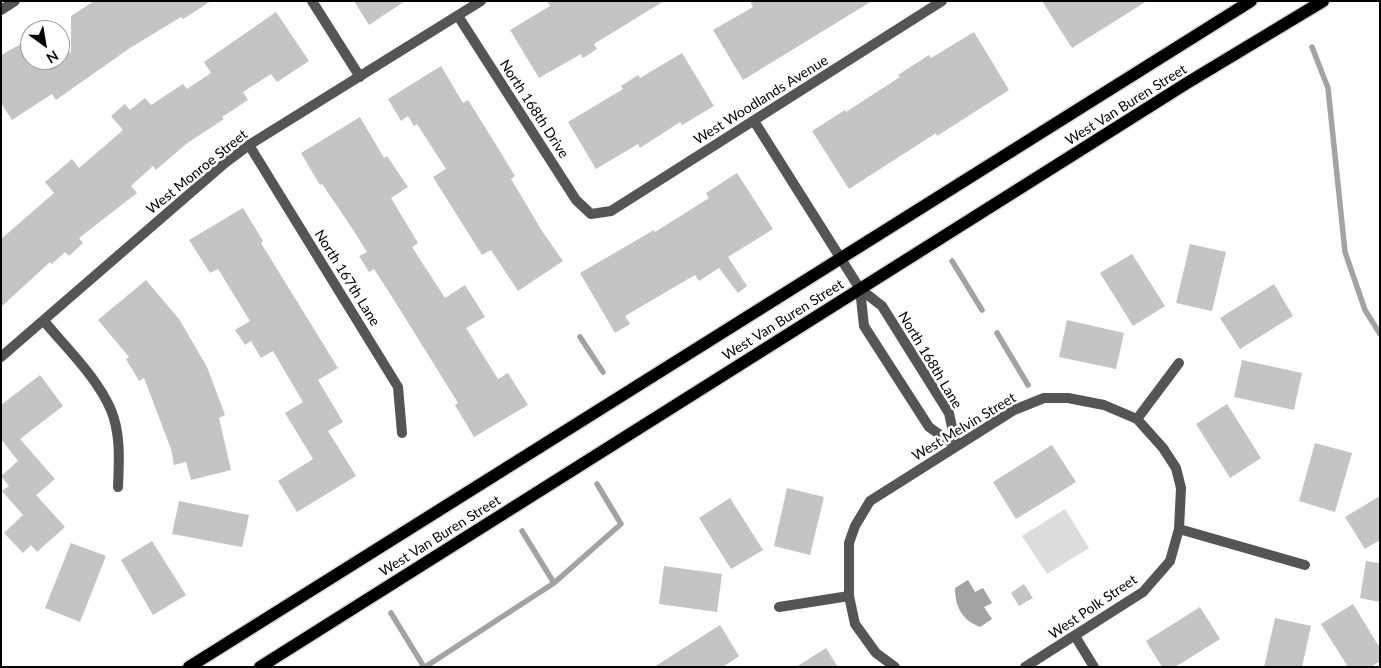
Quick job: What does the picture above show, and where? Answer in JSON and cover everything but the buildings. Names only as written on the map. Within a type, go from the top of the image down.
[{"type":"main road","name":"West Van Buren Street","points":[[189,667],[1251,1]]},
{"type":"main road","name":"West Van Buren Street","points":[[260,667],[860,289],[1320,3]]},
{"type":"street","points":[[1,10],[15,1]]},
{"type":"street","points":[[312,1],[360,77]]},
{"type":"street","name":"West Monroe Street","points":[[1,357],[225,163],[249,145],[480,1]]},
{"type":"street","name":"West Woodlands Avenue","points":[[591,214],[611,211],[942,1]]},
{"type":"street","name":"North 168th Drive","points":[[458,16],[576,200],[591,214]]},
{"type":"street","name":"North 168th Lane","points":[[754,121],[860,289],[882,306],[949,413],[956,446]]},
{"type":"street","name":"North 167th Lane","points":[[249,145],[398,387],[402,433]]},
{"type":"street","name":"North 168th Lane","points":[[860,289],[864,326],[929,427],[956,446]]},
{"type":"street","points":[[44,321],[93,380],[112,411],[120,454],[118,487]]},
{"type":"street","points":[[1137,419],[1179,363]]},
{"type":"street","name":"West Melvin Street","points":[[848,596],[849,543],[855,526],[870,500],[1014,410],[1044,398],[1068,398],[1104,405],[1137,419],[1164,448]]},
{"type":"street","name":"West Polk Street","points":[[1025,667],[1143,592],[1170,560],[1179,529],[1181,488],[1176,468],[1164,448]]},
{"type":"street","points":[[1179,529],[1305,565]]},
{"type":"street","points":[[779,608],[848,596],[855,624],[876,653],[895,667]]},
{"type":"street","points":[[1075,636],[1094,667]]},
{"type":"shaded area","points":[[1065,509],[1089,548],[1047,574],[1022,536]]},
{"type":"shaded area","points":[[968,580],[975,592],[983,588],[992,603],[984,607],[992,619],[980,627],[964,617],[956,601],[955,588]]},
{"type":"waterway","points":[[1312,47],[1328,88],[1345,252],[1365,310],[1380,334]]},
{"type":"waterway","points":[[952,261],[982,310]]},
{"type":"waterway","points":[[997,333],[1028,385]]},
{"type":"waterway","points":[[580,337],[603,372]]},
{"type":"waterway","points":[[425,667],[554,583],[621,524],[597,484]]},
{"type":"waterway","points":[[522,531],[554,583]]},
{"type":"waterway","points":[[391,613],[424,667]]}]
